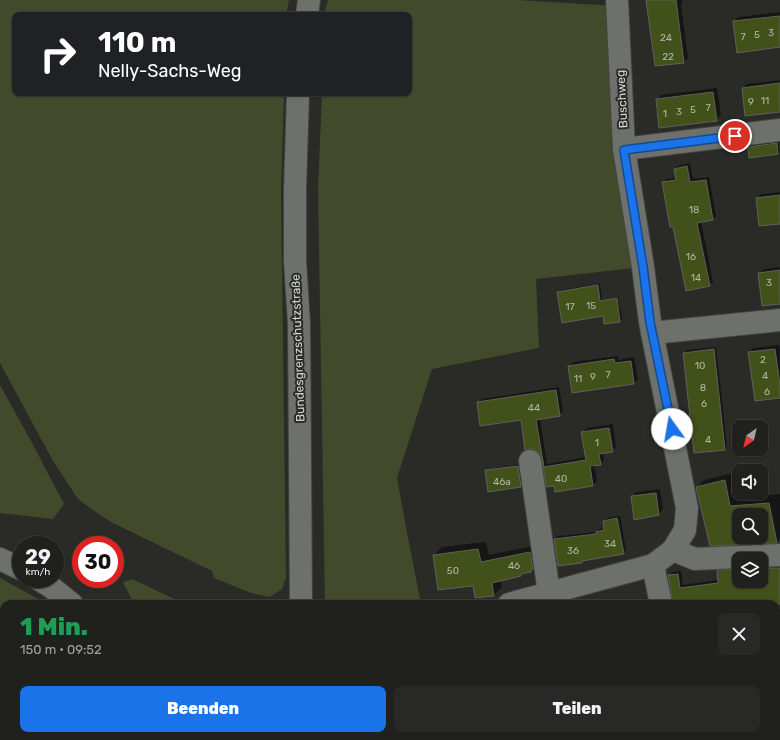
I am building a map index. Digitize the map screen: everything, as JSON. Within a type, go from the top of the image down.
[{"type":"street","points":[[307,12],[309,0]]},
{"type":"street","name":"Buschweg","points":[[617,0],[624,150],[652,333],[663,391],[678,455],[687,508],[685,530],[673,550]]},
{"type":"street","name":"Bundesgrenzschutzstraße","points":[[298,96],[295,189],[295,261],[299,324],[302,600]]},
{"type":"street","points":[[624,150],[780,130]]},
{"type":"street","points":[[652,333],[780,320]]},
{"type":"street","points":[[530,461],[549,593]]},
{"type":"street","points":[[524,600],[653,565],[673,550],[695,559],[780,555]]},
{"type":"street","points":[[0,560],[12,565]]},
{"type":"street","points":[[653,565],[660,600]]},
{"type":"street","points":[[52,588],[67,600]]},
{"type":"green space","points":[[0,0],[289,0],[287,12],[12,12],[12,96],[284,96],[281,192],[286,577],[282,589],[270,597],[251,593],[214,578],[212,571],[113,523],[78,499],[53,461],[0,363]]},
{"type":"green space","points":[[328,0],[517,0],[617,6],[643,267],[536,279],[539,348],[432,369],[397,478],[420,600],[325,600],[318,189],[322,96],[412,96],[412,12],[325,12]]},
{"type":"green space","points":[[0,385],[64,504],[53,519],[0,513]]},
{"type":"green space","points":[[0,578],[12,585],[12,588],[18,588],[38,600],[0,600]]},
{"type":"green space","points":[[132,579],[177,600],[132,600],[124,582]]},
{"type":"building","points":[[646,0],[676,0],[684,63],[655,66]]},
{"type":"building","points":[[780,16],[780,47],[737,53],[733,21]]},
{"type":"building","points":[[780,83],[780,112],[745,116],[742,88]]},
{"type":"building","points":[[713,92],[717,121],[659,128],[656,99]]},
{"type":"building","points":[[777,143],[778,154],[749,158],[748,147]]},
{"type":"building","points":[[687,166],[690,182],[706,180],[713,220],[697,223],[710,286],[686,291],[673,227],[670,227],[662,182],[676,180],[674,169]]},
{"type":"building","points":[[780,195],[780,224],[759,226],[756,198]]},
{"type":"building","points":[[780,270],[780,304],[762,306],[758,273]]},
{"type":"building","points":[[598,285],[600,301],[617,298],[620,322],[604,324],[603,316],[562,323],[557,292]]},
{"type":"building","points":[[714,349],[725,450],[694,453],[683,353]]},
{"type":"building","points":[[775,349],[780,385],[780,398],[755,401],[748,352]]},
{"type":"building","points":[[614,359],[615,363],[631,361],[634,384],[572,393],[568,366]]},
{"type":"building","points":[[556,390],[560,416],[536,420],[544,467],[586,460],[581,432],[609,428],[613,452],[599,454],[601,465],[590,466],[593,486],[555,492],[554,486],[546,487],[540,454],[534,449],[525,450],[521,420],[480,426],[477,402]]},
{"type":"building","points":[[518,466],[521,487],[488,492],[485,470]]},
{"type":"building","points":[[725,480],[730,506],[769,503],[777,543],[768,543],[768,508],[732,508],[732,544],[755,544],[710,546],[696,487]]},
{"type":"building","points":[[656,493],[659,515],[634,520],[631,496]]},
{"type":"building","points":[[617,518],[624,554],[582,561],[582,563],[558,566],[554,539],[596,534],[596,532],[604,530],[603,521]]},
{"type":"building","points":[[478,549],[481,562],[530,552],[533,569],[531,569],[531,572],[521,574],[521,576],[492,583],[494,596],[475,598],[473,586],[438,590],[433,555]]},
{"type":"building","points":[[768,568],[780,568],[780,600],[672,600],[668,575],[678,574],[680,588],[718,583],[717,570],[732,569],[732,588],[768,588]]},
{"type":"route","points":[[672,429],[650,322],[643,267],[624,150],[735,136]]}]
